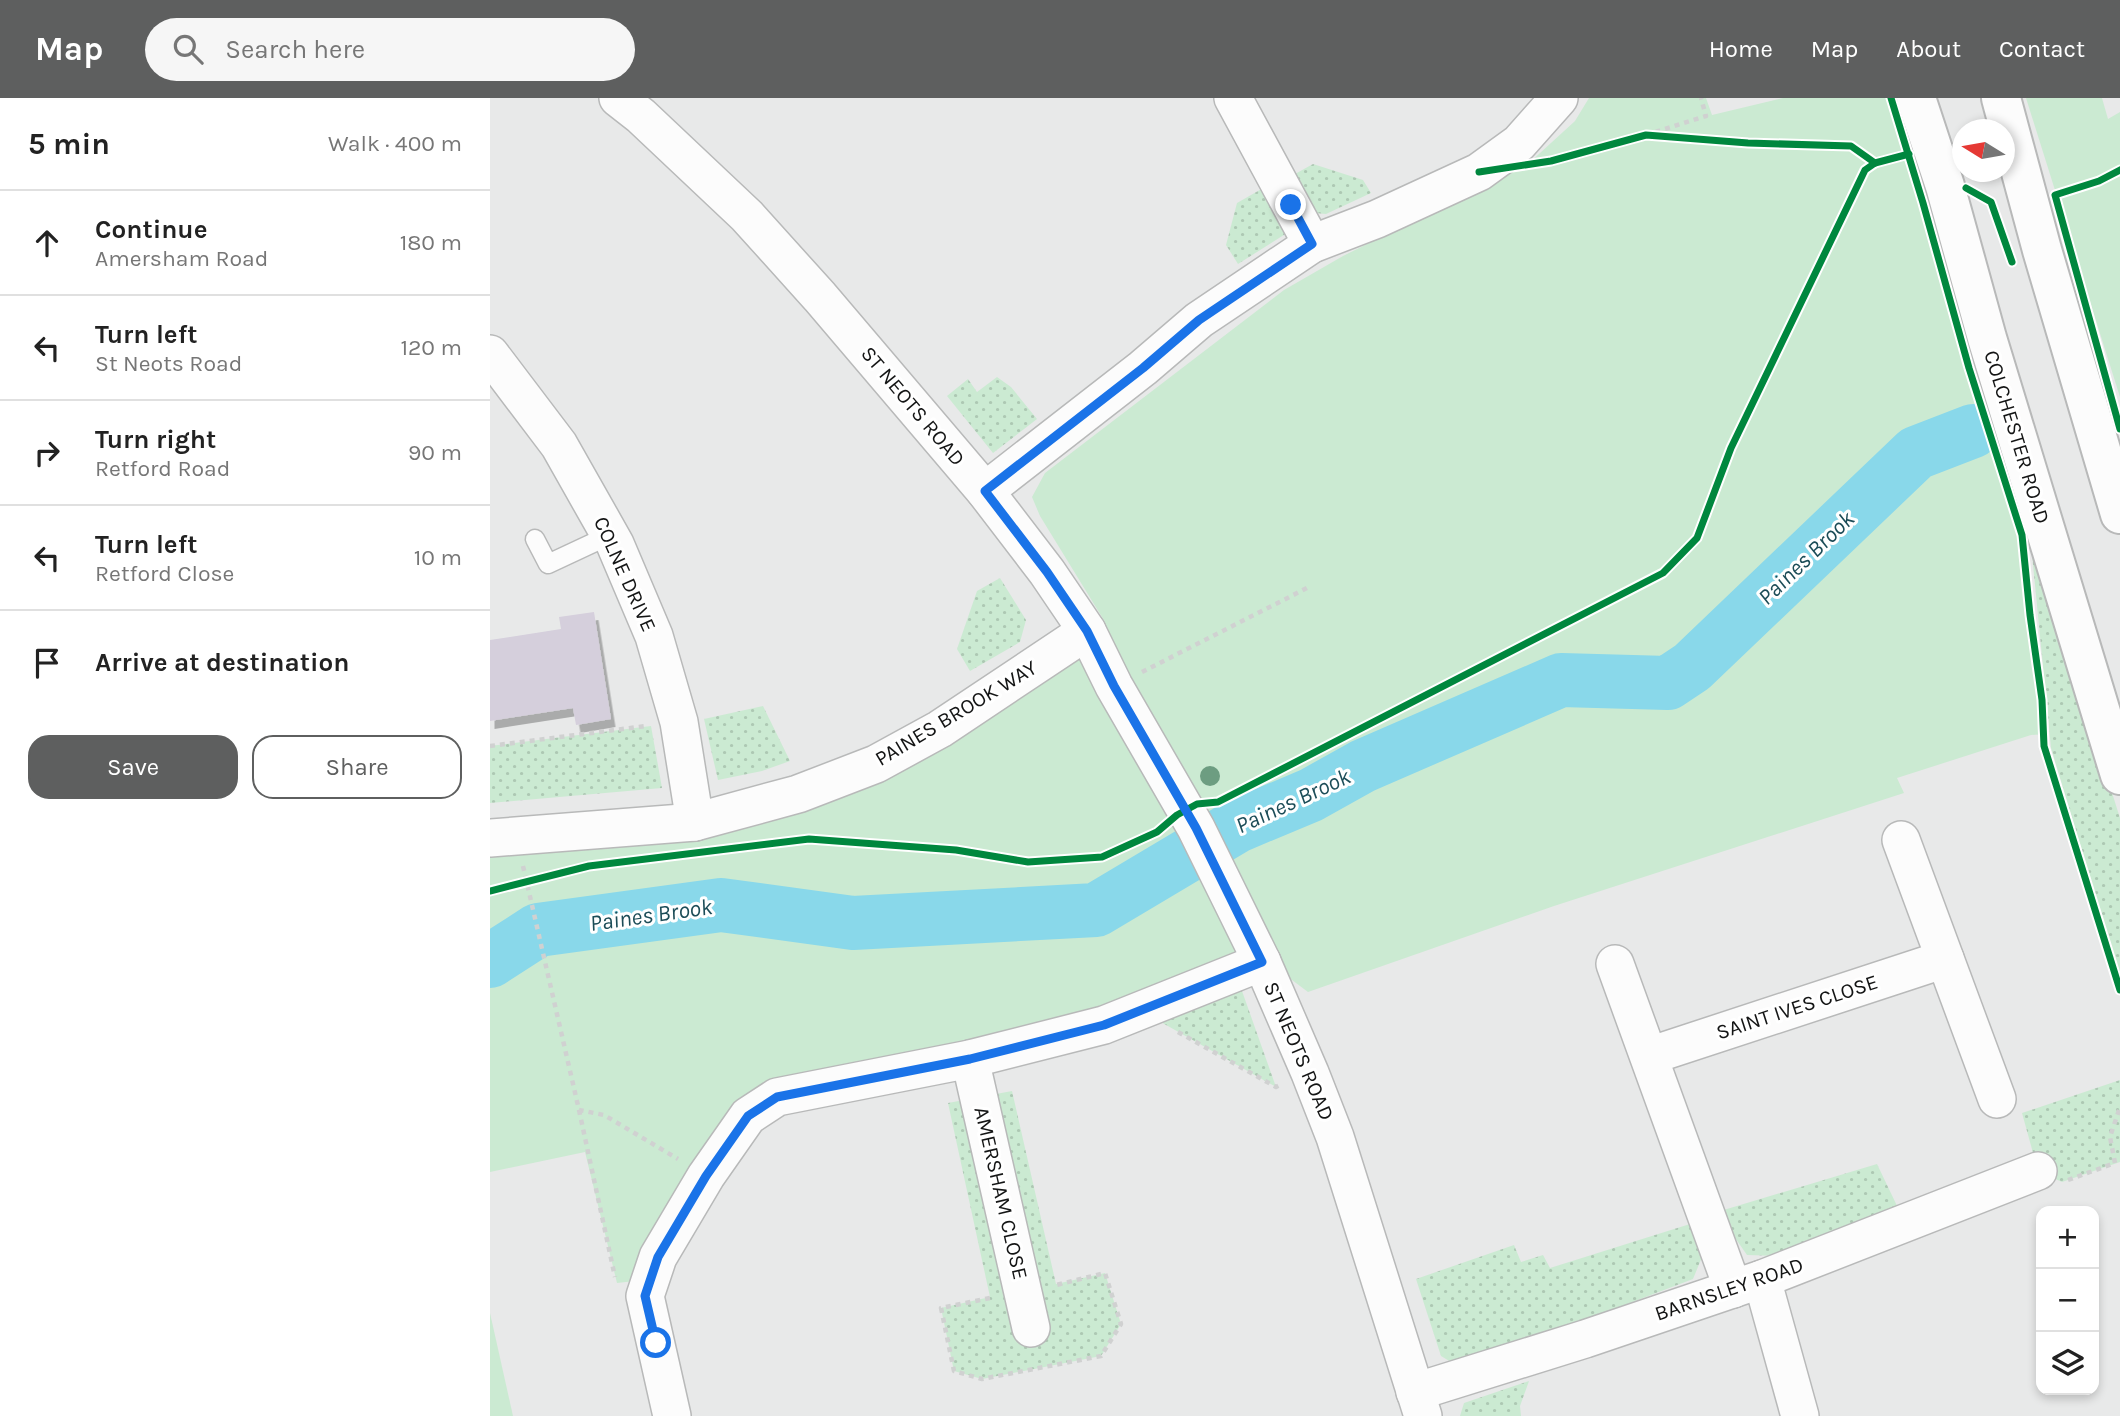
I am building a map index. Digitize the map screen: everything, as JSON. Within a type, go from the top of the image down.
[{"type":"highway","name":"COLCHESTER ROAD","points":[[1916,98],[1945,186],[1987,338],[2120,775]]},
{"type":"highway","points":[[2001,98],[2042,250],[2120,514]]},
{"type":"street","points":[[1233,98],[1312,244]]},
{"type":"street","points":[[985,491],[1143,368],[1199,320],[1312,244],[1377,219],[1479,172],[1519,143],[1559,98]]},
{"type":"street","name":"ST NEOTS ROAD","points":[[639,104],[747,216],[820,297],[985,491],[1047,572],[1087,631],[1114,686],[1196,828],[1262,962],[1335,1136],[1419,1404]]},
{"type":"street","name":"COLNE DRIVE","points":[[490,354],[559,445],[610,535],[654,636],[679,722],[695,822]]},
{"type":"street","name":"PAINES BROOK WAY","points":[[490,838],[695,822],[798,794],[876,764],[940,729],[1087,631]]},
{"type":"street","points":[[1901,840],[1997,1099]]},
{"type":"street","name":"SAINT IVES CLOSE","points":[[1649,1056],[1945,959]]},
{"type":"street","points":[[672,1416],[645,1296],[658,1257],[706,1176],[748,1116],[777,1097],[970,1059],[1104,1025],[1262,962]]},
{"type":"street","points":[[1615,964],[1649,1056],[1747,1284],[1800,1416]]},
{"type":"street","name":"AMERSHAM CLOSE","points":[[970,1059],[1031,1328]]},
{"type":"street","name":"BARNSLEY ROAD","points":[[1419,1404],[1585,1339],[1747,1284],[2038,1171]]},
{"type":"lane","points":[[535,539],[548,564],[610,535]]},
{"type":"path","points":[[1632,139],[1706,116],[1701,98]]},
{"type":"path","points":[[1646,135],[1673,138]]},
{"type":"path","points":[[1114,686],[1307,589]]},
{"type":"path","points":[[490,746],[679,722]]},
{"type":"path","points":[[514,885],[539,878]]},
{"type":"path","points":[[528,893],[545,956],[617,1283],[651,1279]]},
{"type":"path","points":[[1140,1011],[1276,1087],[1280,1085]]},
{"type":"path","points":[[2038,1171],[2062,1182],[2115,1163],[2110,1137],[2120,1107]]},
{"type":"path","points":[[579,1110],[604,1115],[706,1176]]},
{"type":"green space","points":[[1589,98],[1706,98],[1712,115],[1783,98],[1891,98],[2022,535],[2046,734],[2031,735],[1897,778],[1904,793],[1554,906],[1308,992],[1252,950],[1129,1001],[1014,1034],[758,1088],[635,1281],[617,1283],[585,1152],[490,1172],[490,854],[713,834],[1105,622],[1040,516],[1032,497],[1045,473],[1284,290],[1343,256],[1528,164],[1575,121]]},
{"type":"green space","points":[[2026,98],[2102,98],[2108,119],[2120,112],[2120,397]]},
{"type":"green space","points":[[1313,164],[1363,180],[1371,193],[1326,214],[1315,213],[1295,174]]},
{"type":"green space","points":[[1265,187],[1287,233],[1238,264],[1226,245],[1237,203]]},
{"type":"green space","points":[[997,377],[1011,387],[1037,419],[993,453],[947,396],[968,379],[977,392]]},
{"type":"green space","points":[[2030,534],[2120,818],[2120,977],[2051,748]]},
{"type":"green space","points":[[1000,578],[1026,620],[1020,642],[970,671],[957,649],[977,591]]},
{"type":"green space","points":[[763,706],[790,761],[762,771],[718,780],[704,719]]},
{"type":"green space","points":[[651,726],[662,788],[490,803],[490,746]]},
{"type":"green space","points":[[1228,989],[1242,991],[1276,1087],[1159,1021]]},
{"type":"green space","points":[[2120,1080],[2120,1162],[2062,1182],[2038,1171],[2022,1113]]},
{"type":"green space","points":[[1012,1091],[1056,1284],[1105,1273],[1121,1324],[1101,1356],[982,1379],[954,1371],[941,1308],[990,1297],[948,1103]]},
{"type":"green space","points":[[1877,1164],[1899,1210],[1782,1256],[1747,1255],[1717,1212]]},
{"type":"green space","points":[[1690,1224],[1702,1257],[1693,1279],[1572,1325],[1451,1362],[1441,1356],[1416,1279],[1514,1245],[1521,1262],[1543,1255],[1550,1268]]},
{"type":"green space","points":[[490,1313],[513,1416],[490,1416]]},
{"type":"green space","points":[[1529,1381],[1520,1406],[1521,1416],[1460,1416],[1464,1403]]},
{"type":"building","points":[[594,612],[611,719],[576,725],[573,708],[490,721],[490,640],[561,629],[559,617]]},
{"type":"waterway","name":"Paines Brook","points":[[490,961],[538,930],[721,905],[853,923],[1096,910],[1237,826],[1311,795],[1363,766],[1561,680],[1668,683],[1692,667],[1916,453],[1973,431]]},
{"type":"cycle path","points":[[1891,98],[1969,368],[2022,535],[2042,700],[2044,746],[2120,990]]},
{"type":"cycle path","points":[[1479,172],[1551,161],[1646,135],[1748,143],[1851,146],[1875,163]]},
{"type":"cycle path","points":[[490,891],[589,866],[809,839],[956,850],[1028,862],[1102,857],[1157,832],[1177,815],[1197,804],[1218,802],[1663,573],[1697,538],[1731,448],[1865,170],[1875,163],[1909,154]]},
{"type":"cycle path","points":[[2120,170],[2099,181],[2055,195],[2120,429]]},
{"type":"cycle path","points":[[1966,188],[1991,202],[2012,262]]},
{"type":"route","points":[[656,1343],[645,1296],[658,1257],[706,1176],[748,1116],[777,1097],[970,1059],[1104,1025],[1262,962],[1196,828],[1114,686],[1087,631],[1047,572],[985,491],[1143,368],[1199,320],[1312,244],[1291,205]]}]
